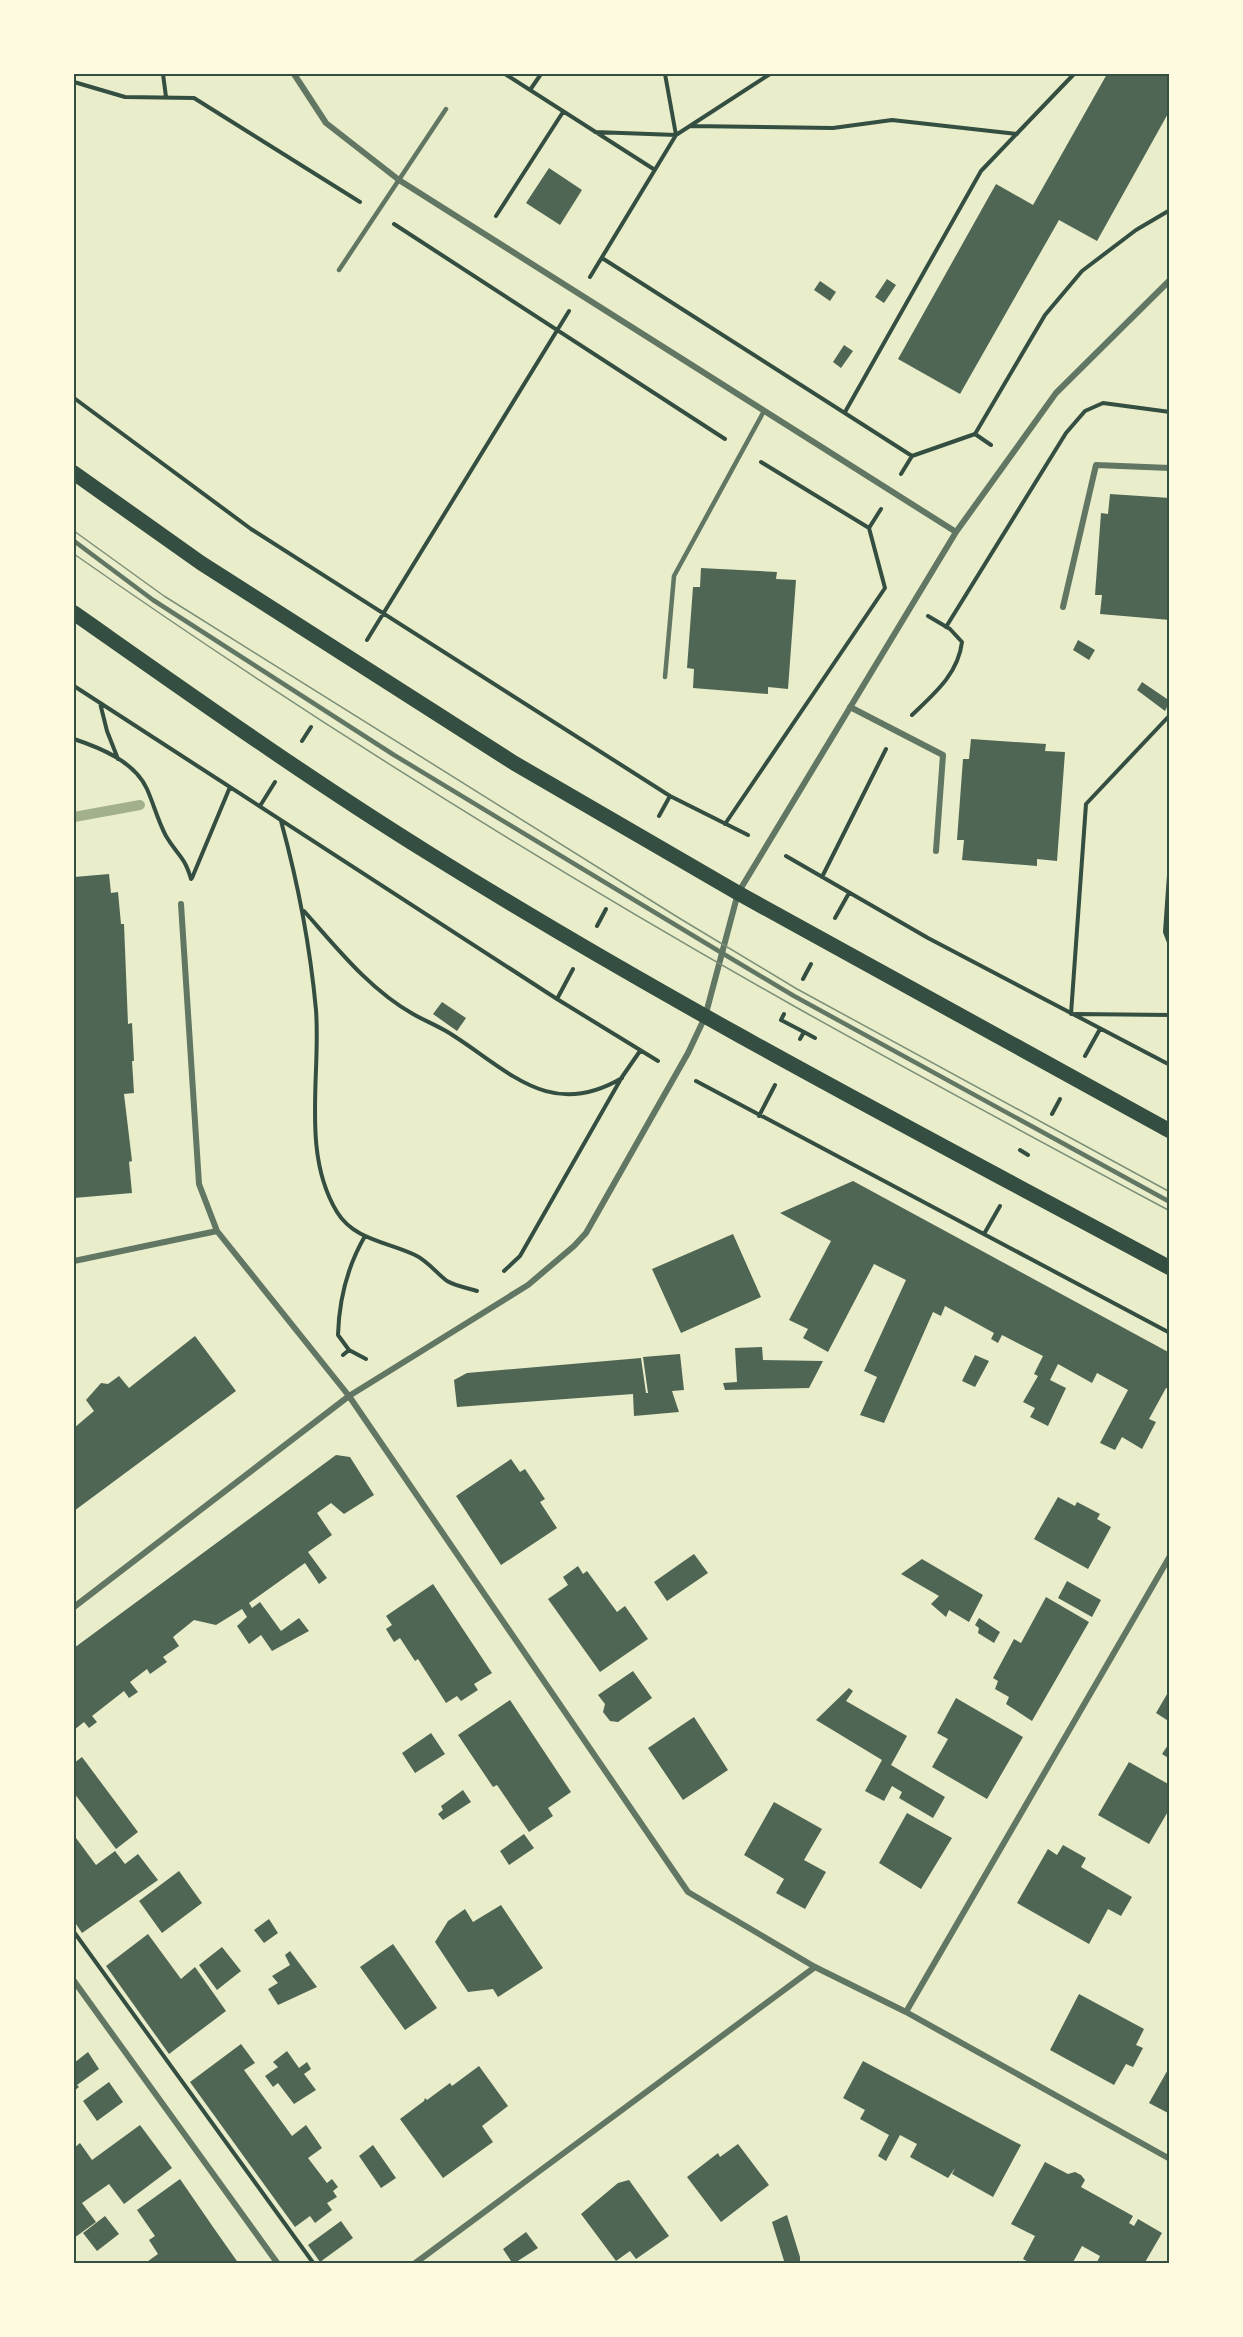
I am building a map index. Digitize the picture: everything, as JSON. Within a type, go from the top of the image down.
[{"type":"main road","points":[[74,473],[201,563],[504,756],[738,893],[1170,1131]]},
{"type":"main road","points":[[74,613],[429,854],[705,1017],[1170,1268]]},
{"type":"street","points":[[294,74],[326,123],[399,180],[956,532]]},
{"type":"street","points":[[74,1607],[349,1396],[528,1286],[574,1246],[596,1218],[688,1053],[705,1017],[738,893],[956,532],[1056,393],[1170,280]]},
{"type":"street","points":[[1063,607],[1096,465],[1170,468]]},
{"type":"street","points":[[850,707],[943,754],[936,851]]},
{"type":"street","points":[[181,903],[199,1184],[218,1231],[349,1396],[688,1892],[815,1967],[906,2012],[1170,2159]]},
{"type":"street","points":[[74,1261],[218,1231]]},
{"type":"street","points":[[906,2012],[1170,1556]]},
{"type":"street","points":[[414,2264],[815,1967]]},
{"type":"street","points":[[74,1981],[278,2264]]},
{"type":"lane","points":[[339,270],[446,109]]},
{"type":"lane","points":[[665,677],[674,576],[764,411]]},
{"type":"lane","points":[[74,541],[153,600],[385,749],[722,953],[794,996],[1170,1202]]},
{"type":"path","points":[[163,74],[166,97]]},
{"type":"path","points":[[505,74],[655,170]]},
{"type":"path","points":[[530,90],[541,74]]},
{"type":"path","points":[[665,74],[676,135]]},
{"type":"path","points":[[383,614],[676,135],[770,74]]},
{"type":"path","points":[[845,412],[981,171],[1074,74]]},
{"type":"path","points":[[74,82],[125,97],[194,98],[377,213],[742,450],[869,528],[885,588],[946,627],[962,642],[960,660],[942,687],[896,730],[822,877]]},
{"type":"path","points":[[484,235],[563,112]]},
{"type":"path","points":[[690,126],[833,128],[892,120],[1017,134]]},
{"type":"path","points":[[594,132],[676,135]]},
{"type":"path","points":[[602,258],[912,456],[975,434],[1045,315],[1082,271],[1136,230],[1170,210]]},
{"type":"path","points":[[74,398],[250,529],[670,796],[767,845],[928,938],[1170,1065]]},
{"type":"path","points":[[946,627],[1066,433],[1085,411],[1103,404],[1170,412]]},
{"type":"path","points":[[725,824],[885,588]]},
{"type":"path","points":[[74,686],[557,999]]},
{"type":"path","points":[[100,703],[107,731],[118,759]]},
{"type":"path","points":[[1071,1014],[1086,804],[1170,715]]},
{"type":"path","points":[[74,739],[93,745],[136,771],[147,789],[167,838],[186,861],[191,879]]},
{"type":"path","points":[[181,903],[230,788]]},
{"type":"path","points":[[281,820],[303,910],[316,1009],[316,1140],[322,1180],[337,1212],[348,1225],[365,1236],[416,1255],[455,1285],[477,1291]]},
{"type":"path","points":[[1170,861],[1166,932],[1170,945]]},
{"type":"path","points":[[303,910],[342,957],[390,997],[414,1014],[454,1035],[517,1081],[548,1093],[567,1094],[605,1087],[622,1077]]},
{"type":"path","points":[[1071,1014],[1170,1016]]},
{"type":"path","points":[[804,1032],[815,1038]]},
{"type":"path","points":[[495,1278],[520,1256],[622,1077],[640,1051]]},
{"type":"path","points":[[759,1116],[1170,1333]]},
{"type":"path","points":[[1020,1150],[1028,1155]]},
{"type":"path","points":[[365,1236],[344,1283],[338,1335],[349,1350],[363,1359],[372,1361]]},
{"type":"path","points":[[470,1296],[486,1284]]},
{"type":"path","points":[[327,1368],[349,1350]]},
{"type":"path","points":[[74,1932],[314,2264]]},
{"type":"building","points":[[1107,74],[1170,74],[1170,110],[1097,241],[1059,220],[960,394],[898,359],[996,184],[1033,205]]},
{"type":"building","points":[[549,168],[582,190],[560,225],[526,203]]},
{"type":"building","points":[[887,279],[896,285],[884,303],[875,297]]},
{"type":"building","points":[[820,281],[836,292],[830,301],[814,290]]},
{"type":"building","points":[[844,345],[853,351],[841,368],[833,362]]},
{"type":"building","points":[[1110,494],[1170,498],[1170,620],[1100,614],[1102,595],[1095,595],[1101,513],[1108,514]]},
{"type":"building","points":[[701,568],[777,572],[776,579],[796,580],[788,689],[768,687],[768,694],[693,688],[694,669],[687,668],[693,587],[700,587]]},
{"type":"building","points":[[1078,640],[1095,650],[1089,660],[1073,650]]},
{"type":"building","points":[[1142,682],[1170,701],[1165,711],[1137,690]]},
{"type":"building","points":[[971,739],[1046,744],[1045,751],[1065,752],[1057,861],[1037,859],[1037,866],[962,860],[964,840],[957,840],[963,759],[969,759]]},
{"type":"building","points":[[109,874],[111,893],[118,892],[121,924],[124,924],[128,1024],[132,1023],[134,1093],[124,1094],[132,1161],[129,1162],[132,1193],[74,1198],[74,877]]},
{"type":"building","points":[[442,1002],[466,1018],[457,1031],[433,1014]]},
{"type":"building","points":[[853,1181],[1170,1353],[1170,1390],[1166,1388],[1149,1419],[1156,1422],[1142,1449],[1122,1437],[1115,1450],[1100,1443],[1128,1390],[1097,1373],[1092,1383],[1058,1364],[1050,1380],[1066,1388],[1048,1426],[1030,1417],[1035,1408],[1023,1402],[1038,1376],[1034,1374],[1043,1356],[1002,1335],[998,1343],[991,1339],[994,1333],[945,1306],[941,1316],[933,1312],[884,1423],[860,1415],[877,1377],[864,1371],[906,1280],[874,1264],[828,1352],[803,1338],[808,1329],[789,1320],[831,1241],[780,1213]]},
{"type":"building","points":[[733,1234],[761,1297],[681,1333],[652,1269]]},
{"type":"building","points":[[195,1336],[236,1391],[74,1511],[74,1428],[94,1411],[86,1400],[101,1383],[108,1384],[119,1376],[129,1388]]},
{"type":"building","points":[[762,1347],[763,1360],[823,1361],[809,1388],[725,1390],[723,1383],[737,1382],[735,1348]]},
{"type":"building","points":[[680,1354],[684,1390],[672,1391],[679,1412],[634,1416],[633,1394],[457,1407],[454,1380],[467,1373],[641,1358],[646,1393],[648,1393],[643,1357]]},
{"type":"building","points":[[975,1355],[989,1361],[975,1387],[962,1381]]},
{"type":"building","points":[[336,1455],[350,1457],[374,1495],[344,1514],[331,1503],[317,1513],[332,1535],[308,1552],[327,1578],[319,1584],[305,1563],[249,1603],[252,1608],[260,1602],[281,1631],[299,1618],[309,1631],[272,1651],[261,1635],[249,1644],[237,1626],[247,1617],[242,1609],[216,1625],[194,1620],[173,1637],[179,1646],[163,1657],[167,1662],[150,1674],[147,1669],[130,1682],[138,1692],[129,1698],[124,1691],[92,1716],[97,1722],[89,1728],[84,1722],[74,1730],[74,1648]]},
{"type":"building","points":[[511,1459],[520,1472],[525,1469],[545,1499],[540,1502],[557,1528],[501,1565],[456,1496]]},
{"type":"building","points":[[1058,1497],[1075,1506],[1077,1502],[1100,1514],[1097,1519],[1111,1527],[1088,1569],[1034,1539]]},
{"type":"building","points":[[694,1554],[708,1573],[667,1601],[654,1582]]},
{"type":"building","points":[[922,1559],[983,1595],[969,1622],[949,1610],[946,1617],[931,1604],[939,1596],[901,1574]]},
{"type":"building","points":[[578,1566],[583,1574],[587,1571],[617,1612],[625,1606],[648,1639],[600,1672],[548,1599],[568,1585],[563,1577]]},
{"type":"building","points":[[1067,1581],[1101,1600],[1092,1617],[1058,1598]]},
{"type":"building","points":[[433,1584],[492,1673],[474,1684],[478,1690],[461,1701],[457,1696],[446,1703],[418,1659],[415,1661],[400,1638],[394,1642],[386,1629],[392,1625],[386,1616]]},
{"type":"building","points":[[1046,1597],[1089,1622],[1032,1721],[1006,1704],[1009,1697],[995,1689],[998,1681],[993,1678],[1014,1639],[1021,1643]]},
{"type":"building","points":[[979,1618],[1000,1632],[994,1643],[978,1633],[979,1628],[975,1625]]},
{"type":"building","points":[[633,1671],[652,1698],[618,1722],[610,1721],[603,1712],[605,1704],[598,1695]]},
{"type":"building","points":[[849,1688],[853,1691],[846,1701],[907,1736],[891,1765],[945,1797],[933,1818],[899,1798],[902,1792],[892,1786],[884,1801],[865,1791],[882,1760],[816,1720]]},
{"type":"building","points":[[1170,1689],[1170,1722],[1156,1713]]},
{"type":"building","points":[[956,1698],[1023,1737],[987,1799],[932,1767],[948,1739],[937,1733]]},
{"type":"building","points":[[510,1700],[571,1792],[548,1808],[553,1816],[529,1832],[497,1785],[493,1787],[458,1735]]},
{"type":"building","points":[[694,1717],[728,1770],[683,1800],[648,1748]]},
{"type":"building","points":[[431,1733],[445,1754],[415,1773],[402,1753]]},
{"type":"building","points":[[1170,1742],[1170,1759],[1162,1754]]},
{"type":"building","points":[[82,1757],[138,1832],[116,1849],[74,1793],[74,1763]]},
{"type":"building","points":[[1129,1762],[1170,1785],[1170,1808],[1149,1844],[1098,1815]]},
{"type":"building","points":[[463,1790],[471,1802],[443,1820],[438,1814],[443,1810],[441,1806]]},
{"type":"building","points":[[774,1802],[822,1829],[804,1860],[826,1872],[805,1909],[776,1893],[784,1879],[744,1855]]},
{"type":"building","points":[[907,1813],[952,1838],[921,1889],[879,1863]]},
{"type":"building","points":[[524,1834],[534,1848],[509,1865],[500,1851]]},
{"type":"building","points":[[76,1838],[96,1865],[115,1851],[125,1864],[138,1854],[158,1880],[82,1933],[74,1921],[74,1840]]},
{"type":"building","points":[[1063,1845],[1086,1858],[1081,1867],[1132,1897],[1121,1916],[1108,1909],[1089,1944],[1017,1903],[1048,1849],[1057,1855]]},
{"type":"building","points":[[179,1871],[202,1903],[162,1933],[139,1901]]},
{"type":"building","points":[[501,1905],[543,1968],[498,1997],[493,1989],[468,1992],[435,1942],[448,1921],[465,1909],[473,1922]]},
{"type":"building","points":[[269,1919],[278,1933],[264,1943],[254,1930]]},
{"type":"building","points":[[148,1934],[181,1979],[195,1967],[226,2011],[169,2054],[106,1966]]},
{"type":"building","points":[[393,1944],[437,2008],[405,2030],[360,1967]]},
{"type":"building","points":[[222,1947],[241,1971],[217,1990],[199,1965]]},
{"type":"building","points":[[290,1951],[317,1987],[278,2005],[268,1989],[278,1983],[272,1976],[290,1965],[285,1955]]},
{"type":"building","points":[[1079,1994],[1144,2029],[1136,2045],[1143,2048],[1133,2067],[1126,2064],[1114,2085],[1050,2050]]},
{"type":"building","points":[[241,2044],[255,2063],[244,2070],[292,2136],[306,2125],[322,2148],[308,2158],[327,2183],[332,2179],[338,2187],[333,2191],[337,2197],[327,2203],[332,2210],[315,2223],[310,2216],[295,2227],[190,2082]]},
{"type":"building","points":[[287,2051],[299,2068],[307,2062],[311,2069],[304,2074],[316,2090],[294,2104],[278,2083],[273,2087],[265,2076],[278,2067],[273,2062]]},
{"type":"building","points":[[88,2052],[99,2069],[77,2085],[79,2087],[74,2091],[74,2063]]},
{"type":"building","points":[[863,2061],[1021,2145],[993,2197],[952,2174],[955,2168],[948,2178],[910,2157],[917,2144],[900,2135],[886,2161],[878,2156],[889,2135],[860,2119],[865,2110],[843,2098]]},
{"type":"building","points":[[479,2066],[508,2106],[482,2126],[493,2142],[443,2178],[400,2119],[425,2098],[427,2100],[450,2083],[452,2086]]},
{"type":"building","points":[[1170,2066],[1170,2114],[1149,2103]]},
{"type":"building","points":[[109,2082],[123,2102],[97,2121],[83,2101]]},
{"type":"building","points":[[140,2125],[172,2168],[124,2204],[109,2184],[82,2203],[96,2222],[74,2238],[76,2183],[74,2148],[80,2143],[92,2160]]},
{"type":"building","points":[[738,2144],[769,2185],[721,2222],[687,2177],[718,2153],[720,2157]]},
{"type":"building","points":[[373,2145],[396,2178],[381,2188],[359,2156]]},
{"type":"building","points":[[1045,2162],[1068,2174],[1075,2172],[1081,2175],[1085,2180],[1081,2187],[1133,2216],[1129,2223],[1134,2226],[1138,2219],[1162,2233],[1144,2264],[1096,2264],[1100,2256],[1082,2246],[1072,2264],[1032,2264],[1023,2259],[1035,2236],[1011,2224]]},
{"type":"building","points":[[180,2179],[239,2264],[144,2264],[158,2254],[149,2240],[155,2236],[137,2210]]},
{"type":"building","points":[[629,2180],[669,2236],[636,2259],[630,2251],[616,2261],[581,2214],[618,2183]]},
{"type":"building","points":[[787,2215],[800,2264],[785,2264],[772,2222]]},
{"type":"building","points":[[105,2216],[119,2234],[97,2251],[83,2233]]},
{"type":"building","points":[[341,2221],[353,2238],[320,2262],[308,2245]]},
{"type":"building","points":[[526,2232],[538,2248],[513,2264],[503,2249]]},
{"type":"waterway","points":[[74,817],[140,805]]},
{"type":"tram line","points":[[74,531],[164,596],[679,918],[797,989],[1170,1192]]},
{"type":"tram line","points":[[74,554],[338,731],[609,899],[839,1031],[1170,1211]]}]
